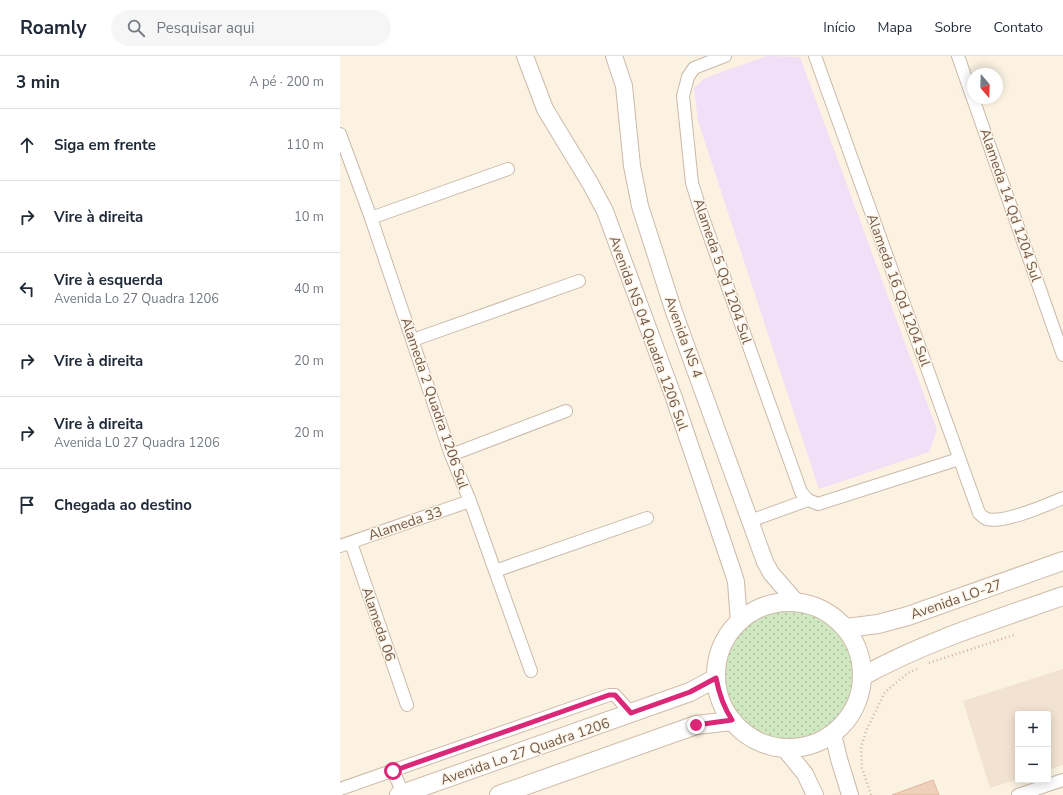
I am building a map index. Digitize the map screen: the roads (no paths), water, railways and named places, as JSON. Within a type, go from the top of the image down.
[{"type":"main road","name":"Avenida LO-27","points":[[846,628],[878,624],[908,616],[1063,561]]},
{"type":"main road","points":[[863,676],[920,647],[1063,596]]},
{"type":"main road","points":[[782,603],[798,603],[816,607],[832,616],[846,628],[856,645],[862,664],[863,676],[858,702],[847,720],[833,734],[818,743],[807,746],[784,748],[755,740],[742,731],[732,720],[724,708],[718,693],[716,678],[718,657],[726,638],[739,622],[752,613],[766,606],[782,603]]},
{"type":"main road","name":"Avenida Lo 27 Quadra 1206","points":[[401,794],[690,692],[716,678]]},
{"type":"main road","points":[[499,795],[696,725],[732,720]]},
{"type":"street","name":"Avenida NS 04 Quadra 1206 Sul","points":[[525,56],[545,109],[590,183],[605,211],[674,398],[733,572],[736,582],[739,622]]},
{"type":"street","name":"Avenida NS 4","points":[[614,56],[624,86],[632,166],[640,206],[674,312],[765,562],[771,573],[798,603]]},
{"type":"street","name":"Alameda 5 Qd 1204 Sul","points":[[725,56],[694,68],[688,77],[683,96],[692,183],[801,492],[808,500]]},
{"type":"street","name":"Alameda 16 Qd 1204 Sul","points":[[814,56],[979,514],[988,520],[1016,516],[1063,498]]},
{"type":"street","name":"Alameda 14 Qd 1204 Sul","points":[[958,56],[1063,355]]},
{"type":"street","name":"Alameda 2 Quadra 1206 Sul","points":[[340,134],[371,218],[451,455],[470,501],[531,671]]},
{"type":"street","points":[[371,218],[508,168]]},
{"type":"street","points":[[413,340],[579,281]]},
{"type":"street","points":[[451,455],[566,411]]},
{"type":"street","points":[[750,521],[808,500],[818,504],[960,459]]},
{"type":"street","name":"Alameda 33","points":[[345,544],[470,501]]},
{"type":"street","points":[[495,571],[647,518]]},
{"type":"street","name":"Alameda 06","points":[[345,544],[407,705]]},
{"type":"street","points":[[340,789],[357,789],[393,771],[609,695],[615,695],[631,713]]},
{"type":"street","points":[[833,734],[850,795]]},
{"type":"street","points":[[784,748],[805,774],[815,795]]},
{"type":"street","points":[[393,771],[401,794]]},
{"type":"street","points":[[1018,795],[1063,780]]}]
